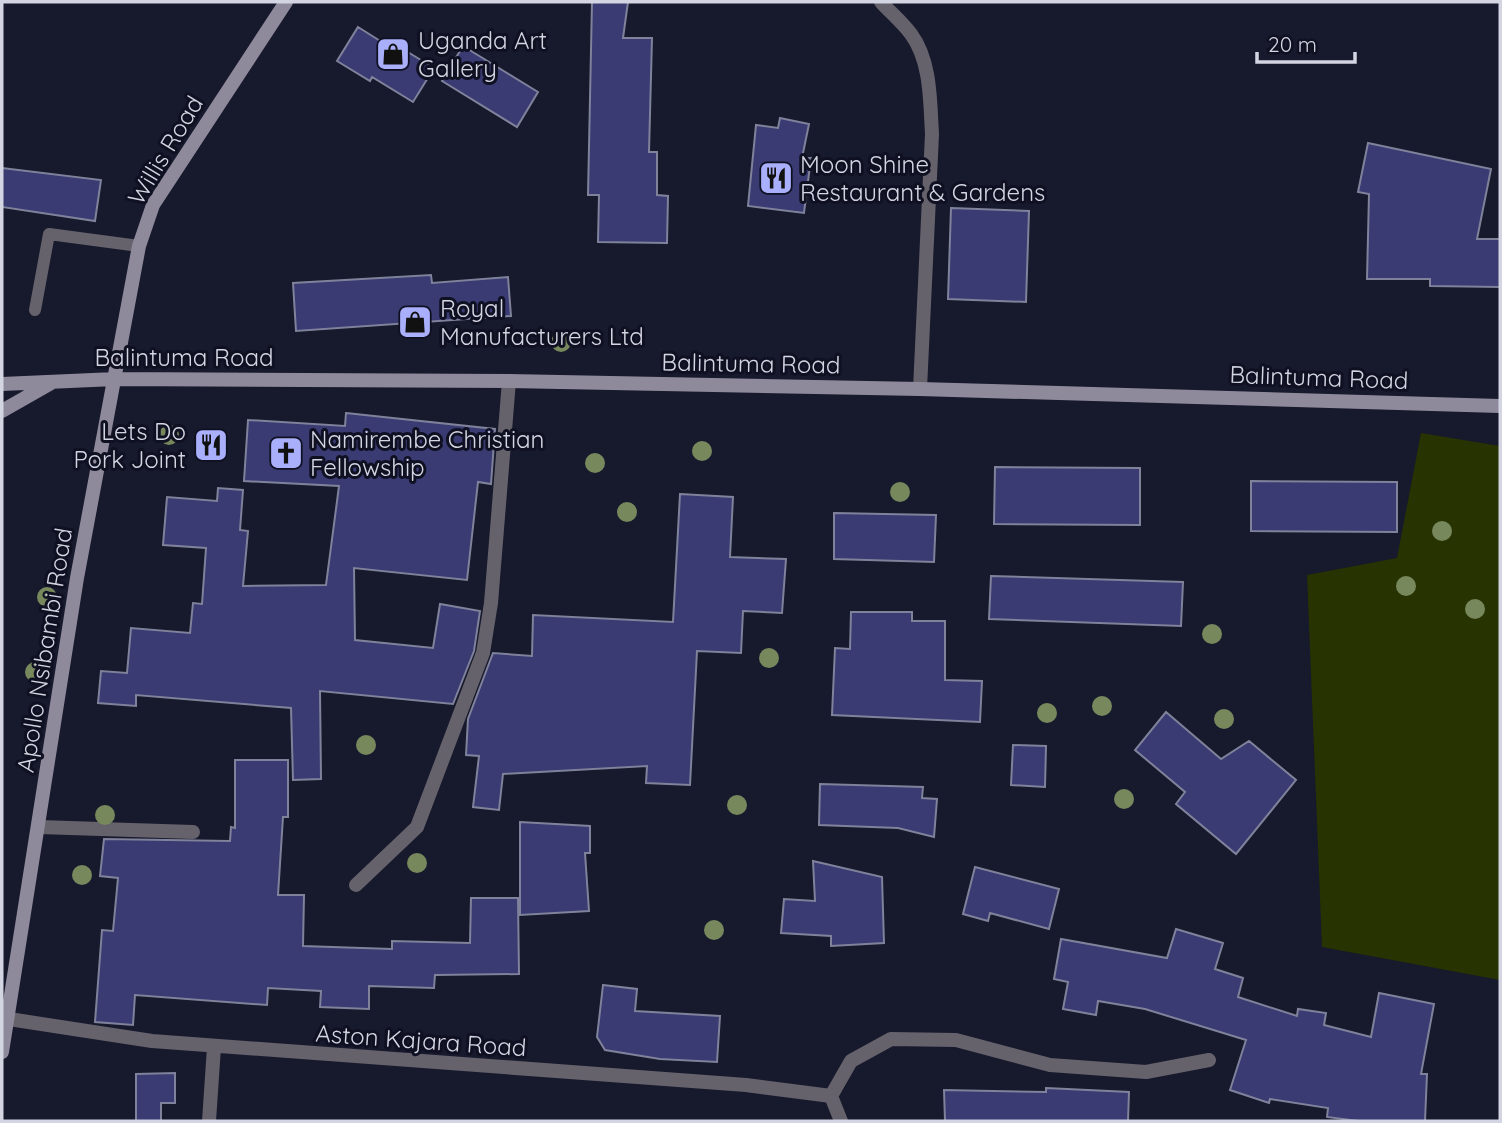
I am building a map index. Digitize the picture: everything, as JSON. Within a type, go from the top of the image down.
[{"type":"main road","name":"Willis Road","points":[[115,379],[139,246],[159,195],[286,2]]},
{"type":"main road","name":"Balintuma Road","points":[[2,384],[115,379],[509,381],[920,389],[1500,406]]},
{"type":"main road","name":"Apollo Nsibambi Road","points":[[2,1052],[77,578],[115,379]]},
{"type":"main road","points":[[2,411],[56,381]]},
{"type":"street","points":[[881,2],[912,35],[925,62],[929,93],[932,134],[920,389]]},
{"type":"street","points":[[356,885],[417,827],[483,653],[491,603],[509,381]]},
{"type":"street","points":[[39,827],[193,832]]},
{"type":"street","name":"Aston Kajara Road","points":[[9,1019],[86,1033],[214,1047],[746,1085],[831,1096]]},
{"type":"street","points":[[841,1121],[831,1096],[851,1061],[891,1039],[956,1040],[1050,1065],[1146,1072],[1209,1060]]},
{"type":"street","points":[[209,1121],[214,1047]]},
{"type":"lane","points":[[35,310],[49,234],[139,246]]},
{"type":"green space","points":[[1421,433],[1500,446],[1500,980],[1322,947],[1307,575],[1397,558]]},
{"type":"building","points":[[592,2],[628,2],[623,38],[652,38],[649,152],[657,152],[657,195],[668,196],[667,243],[598,242],[599,195],[588,195]]},
{"type":"building","points":[[358,27],[385,44],[388,40],[434,68],[413,102],[372,77],[370,81],[337,61]]},
{"type":"building","points":[[463,46],[538,92],[517,127],[442,81]]},
{"type":"building","points":[[780,118],[809,124],[802,158],[811,158],[804,213],[748,206],[756,125],[778,128]]},
{"type":"building","points":[[1368,143],[1491,169],[1477,239],[1500,239],[1500,287],[1430,286],[1430,279],[1367,279],[1369,194],[1358,192]]},
{"type":"building","points":[[2,168],[101,180],[95,221],[2,207]]},
{"type":"building","points":[[951,208],[1029,211],[1026,302],[948,299]]},
{"type":"building","points":[[431,275],[432,283],[508,277],[511,316],[296,331],[293,283]]},
{"type":"building","points":[[346,413],[495,429],[491,484],[478,482],[467,580],[354,568],[355,640],[433,648],[440,604],[480,611],[474,651],[453,704],[320,691],[321,779],[293,780],[291,708],[136,695],[136,706],[98,703],[101,671],[127,673],[131,628],[190,633],[193,603],[202,604],[206,548],[163,545],[167,497],[217,501],[218,488],[243,490],[240,530],[248,531],[243,586],[326,585],[339,486],[244,481],[248,420],[345,426]]},
{"type":"building","points":[[995,467],[1140,468],[1140,525],[994,524]]},
{"type":"building","points":[[1251,481],[1397,482],[1397,532],[1251,531]]},
{"type":"building","points":[[680,494],[733,497],[730,557],[786,559],[782,613],[743,611],[741,653],[697,651],[690,785],[646,783],[647,766],[503,774],[499,810],[473,807],[479,756],[466,755],[468,719],[493,653],[532,656],[533,615],[673,622]]},
{"type":"building","points":[[834,513],[936,515],[934,562],[834,559]]},
{"type":"building","points":[[991,576],[1183,582],[1181,626],[989,619]]},
{"type":"building","points":[[851,612],[912,612],[912,621],[945,621],[945,680],[982,681],[980,722],[832,715],[835,648],[850,649]]},
{"type":"building","points":[[1166,712],[1221,759],[1249,741],[1296,780],[1236,854],[1176,804],[1185,792],[1135,750]]},
{"type":"building","points":[[1013,745],[1046,746],[1045,787],[1011,785]]},
{"type":"building","points":[[235,760],[288,760],[288,817],[283,817],[278,895],[304,895],[303,946],[392,949],[392,941],[470,943],[471,898],[518,898],[519,974],[435,975],[434,988],[369,986],[369,1009],[320,1007],[321,991],[268,988],[267,1005],[135,995],[133,1025],[95,1022],[102,930],[113,931],[118,878],[100,876],[104,839],[230,841],[231,827],[235,828]]},
{"type":"building","points":[[820,784],[923,787],[922,798],[937,799],[934,837],[898,828],[819,825]]},
{"type":"building","points":[[520,822],[590,826],[590,853],[585,853],[589,911],[520,915]]},
{"type":"building","points":[[813,861],[882,877],[884,943],[831,946],[831,936],[781,933],[784,899],[815,901]]},
{"type":"building","points":[[975,867],[1059,889],[1049,929],[990,913],[988,921],[963,914]]},
{"type":"building","points":[[1176,929],[1223,943],[1215,969],[1243,978],[1238,997],[1297,1016],[1298,1009],[1326,1013],[1324,1025],[1371,1037],[1379,993],[1434,1004],[1421,1074],[1427,1074],[1425,1121],[1358,1121],[1327,1117],[1328,1108],[1270,1099],[1269,1103],[1230,1090],[1246,1040],[1145,1009],[1098,1001],[1096,1015],[1063,1009],[1068,982],[1054,979],[1061,939],[1167,958]]},
{"type":"building","points":[[603,985],[637,989],[635,1011],[720,1016],[717,1062],[660,1059],[605,1050],[597,1037]]},
{"type":"building","points":[[175,1073],[175,1103],[161,1103],[161,1121],[136,1121],[136,1074]]},
{"type":"building","points":[[1046,1088],[1129,1092],[1128,1121],[945,1121],[944,1090],[1046,1092]]},
{"type":"place","name":"Uganda Art Gallery","points":[[393,54]]},
{"type":"place","name":"Moon Shine Restaurant & Gardens","points":[[776,178]]},
{"type":"place","name":"Royal Manufacturers Ltd","points":[[415,322]]},
{"type":"place","name":"Lets Do Pork Joint","points":[[211,445]]},
{"type":"place","name":"Namirembe Christian Fellowship","points":[[286,453]]}]
